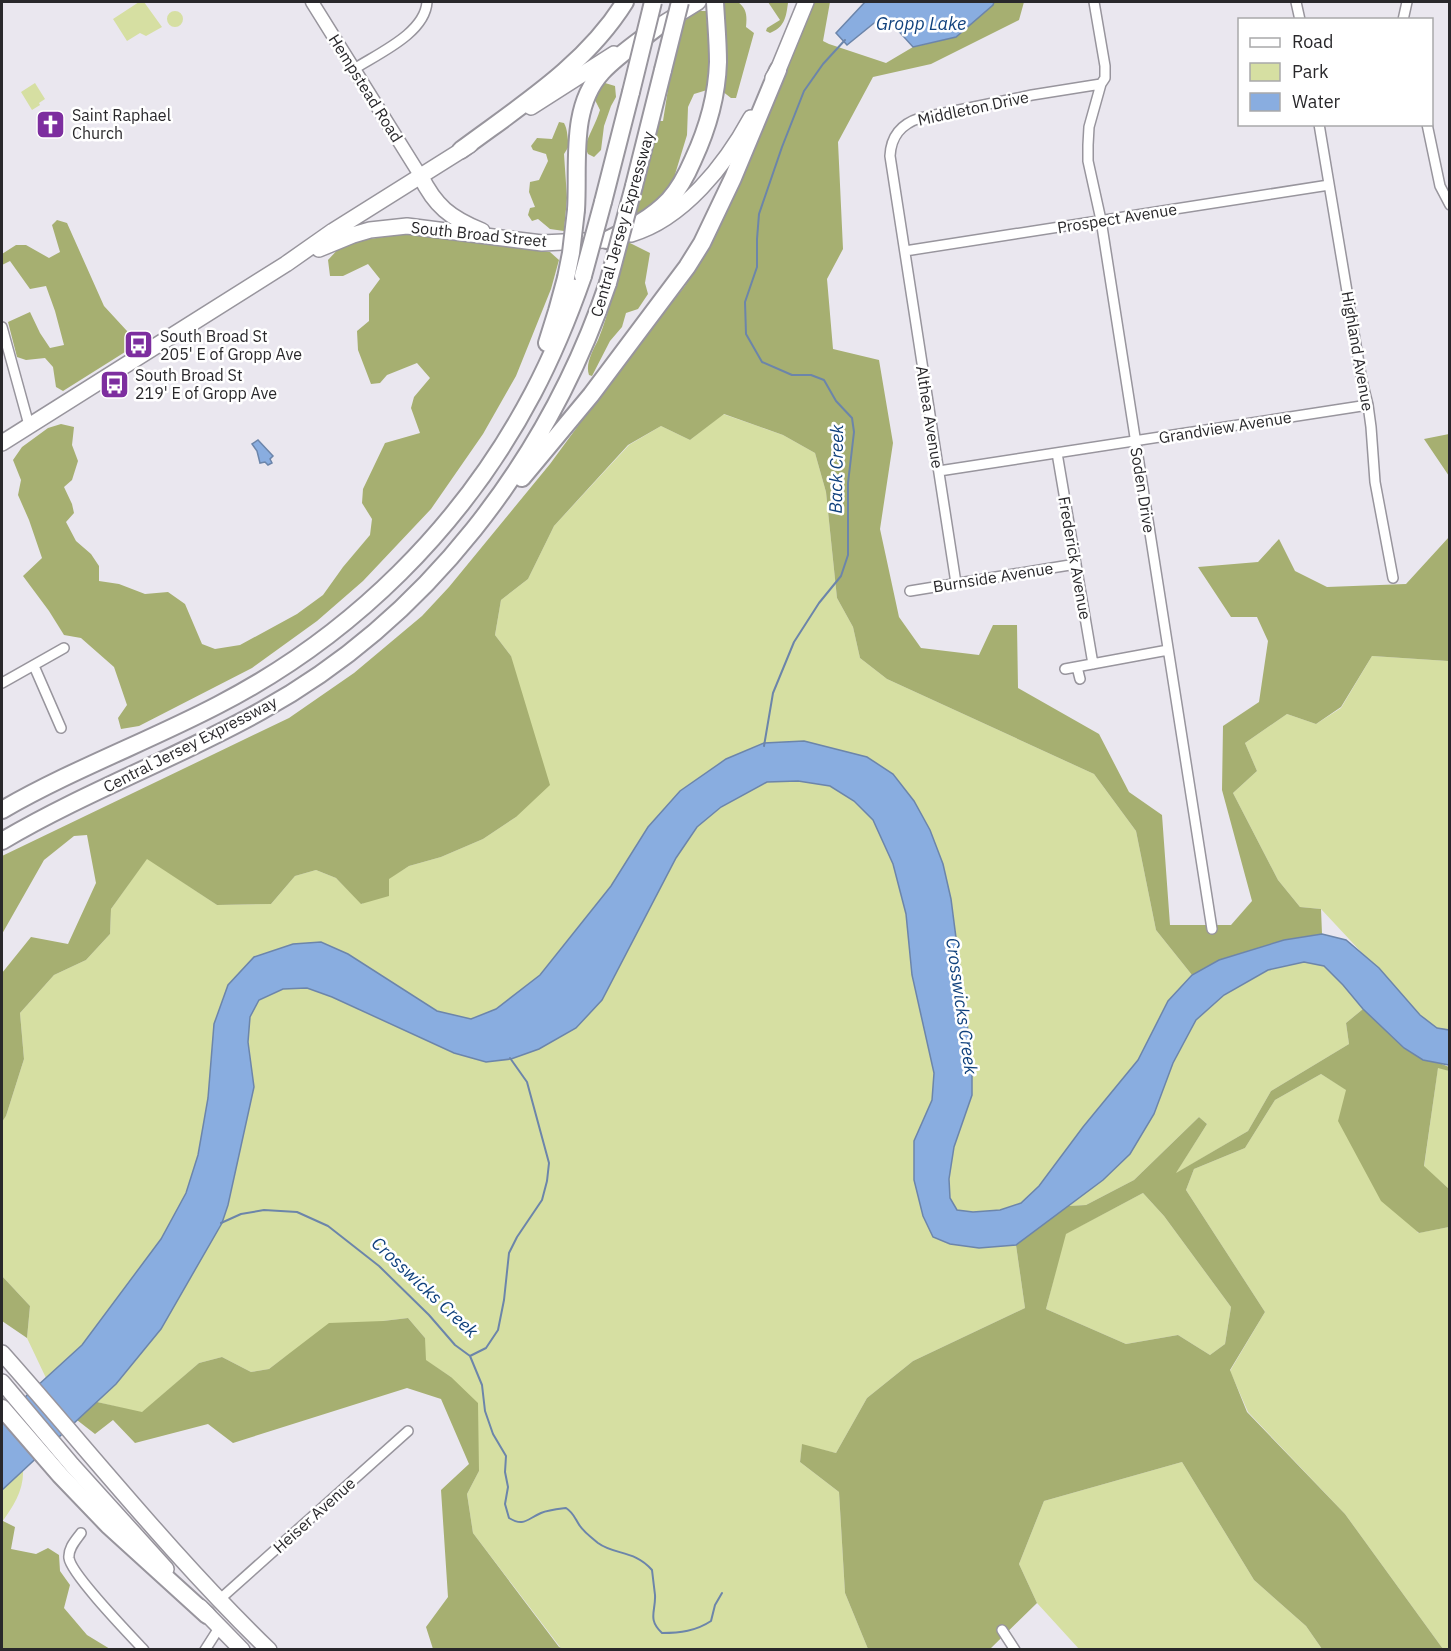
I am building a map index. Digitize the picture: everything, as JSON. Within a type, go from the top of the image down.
[{"type":"highway","name":"Central Jersey Expressway","points":[[2,810],[58,780],[217,705],[284,666],[324,639],[376,596],[451,517],[494,459],[534,393],[566,323],[583,276],[653,2]]},
{"type":"highway","points":[[608,240],[654,213],[669,200],[685,178],[698,149],[712,104],[718,62],[715,2]]},
{"type":"highway","name":"Central Jersey Expressway","points":[[2,841],[69,804],[228,729],[298,688],[339,660],[393,615],[445,564],[486,515],[549,417],[585,345],[608,283],[680,7]]},
{"type":"highway","points":[[461,150],[562,75],[587,51],[621,8]]},
{"type":"highway","points":[[451,517],[494,448],[532,376],[557,311],[571,253],[576,210],[579,124],[586,96],[612,62],[656,28]]},
{"type":"highway","points":[[486,515],[515,486],[591,395],[687,267],[712,223],[778,70]]},
{"type":"highway","points":[[9,1403],[66,1470],[108,1525],[207,1615]]},
{"type":"main road","points":[[680,7],[693,2]]},
{"type":"main road","name":"South Broad Street","points":[[2,443],[286,264],[420,175],[656,28],[680,7],[698,2]]},
{"type":"main road","points":[[790,41],[797,2]]},
{"type":"main road","name":"South Broad Street","points":[[286,264],[353,235],[390,227],[424,227],[542,243],[608,240],[651,226],[665,218],[693,195],[739,140],[778,70],[806,2]]},
{"type":"main road","points":[[420,175],[429,194],[450,215],[501,238]]},
{"type":"main road","points":[[2,1353],[219,1600],[269,1650]]},
{"type":"main road","points":[[2,1382],[9,1403]]},
{"type":"main road","points":[[207,1615],[242,1650]]},
{"type":"street","name":"Hempstead Road","points":[[312,2],[420,175]]},
{"type":"street","points":[[354,69],[409,34],[423,17],[427,2]]},
{"type":"street","name":"Soden Drive","points":[[1094,2],[1105,78],[1101,84],[1089,127],[1088,161],[1101,220],[1212,929]]},
{"type":"street","points":[[1296,2],[1300,18]]},
{"type":"street","points":[[1403,18],[1407,2]]},
{"type":"street","name":"Middleton Drive","points":[[905,251],[890,156],[893,140],[904,125],[921,118],[1032,95],[1101,84]]},
{"type":"street","name":"Highland Avenue","points":[[1318,126],[1368,405],[1375,482],[1393,578]]},
{"type":"street","points":[[1427,126],[1440,186],[1449,205]]},
{"type":"street","name":"Prospect Avenue","points":[[905,251],[1329,185]]},
{"type":"street","name":"Althea Avenue","points":[[905,251],[956,584]]},
{"type":"street","points":[[2,327],[29,426]]},
{"type":"street","name":"Grandview Avenue","points":[[939,471],[1368,405]]},
{"type":"street","name":"Frederick Avenue","points":[[1057,453],[1093,664]]},
{"type":"street","name":"Burnside Avenue","points":[[910,591],[1076,564]]},
{"type":"street","points":[[2,684],[64,648]]},
{"type":"street","points":[[1065,669],[1168,650]]},
{"type":"street","points":[[34,666],[61,728]]},
{"type":"street","points":[[1077,667],[1080,679]]},
{"type":"street","name":"Heiser Avenue","points":[[219,1600],[408,1431]]},
{"type":"street","points":[[81,1533],[72,1546],[69,1556],[71,1565],[144,1650]]},
{"type":"street","points":[[205,1650],[219,1628]]},
{"type":"street","points":[[1002,1630],[1015,1650]]},
{"type":"green space","points":[[139,2],[144,2],[162,27],[146,36],[140,33],[127,41],[113,19]]},
{"type":"green space","points":[[738,2],[743,7],[746,13],[746,27],[754,33],[736,98],[731,98],[722,91],[721,4]]},
{"type":"green space","points":[[768,2],[788,3],[782,25],[770,33],[766,31],[767,28],[780,20]]},
{"type":"green space","points":[[814,2],[830,2],[823,41],[886,63],[913,47],[956,37],[994,2],[1024,2],[1019,20],[931,64],[873,77],[838,142],[843,249],[827,279],[833,349],[879,360],[893,443],[880,529],[899,617],[921,648],[979,655],[993,625],[1017,625],[1018,688],[1099,734],[1129,792],[1162,815],[1170,925],[1231,925],[1252,901],[1222,790],[1223,726],[1259,702],[1268,641],[1257,617],[1231,617],[1198,567],[1258,562],[1279,539],[1295,571],[1327,587],[1406,584],[1449,537],[1450,656],[1448,661],[1372,656],[1341,707],[1316,724],[1287,714],[1245,743],[1257,771],[1233,793],[1278,880],[1300,907],[1321,909],[1322,934],[1284,940],[1219,960],[1192,975],[1156,930],[1136,831],[1094,774],[887,679],[860,658],[853,627],[837,598],[826,492],[815,453],[783,435],[724,414],[690,440],[661,426],[628,445],[554,526],[528,579],[501,600],[495,635],[511,656],[550,785],[516,817],[483,839],[441,857],[409,866],[389,879],[389,896],[361,904],[336,878],[316,870],[295,876],[271,904],[217,905],[147,859],[111,909],[110,934],[86,960],[54,975],[20,1013],[24,1059],[2,1122],[2,973],[31,937],[68,944],[96,883],[87,835],[74,836],[44,860],[2,934],[2,856],[289,718],[354,673],[422,616],[449,587],[550,464],[630,355],[685,286],[730,203]]},
{"type":"green space","points":[[172,11],[178,11],[183,19],[181,25],[172,27],[167,22],[167,16]]},
{"type":"green space","points":[[699,11],[706,11],[709,52],[707,90],[694,94],[688,107],[687,135],[673,181],[660,201],[637,217],[635,204],[657,121],[663,121],[668,89],[667,75],[678,25]]},
{"type":"green space","points":[[35,83],[45,99],[32,110],[21,92]]},
{"type":"green space","points":[[605,83],[615,86],[616,97],[604,126],[601,150],[594,157],[588,154],[585,147],[600,110],[595,100],[598,87]]},
{"type":"green space","points":[[559,122],[564,123],[569,146],[564,154],[567,198],[564,231],[550,229],[538,219],[532,221],[528,215],[530,208],[535,207],[529,192],[530,182],[539,180],[548,161],[546,154],[533,150],[531,146],[537,138],[552,139]]},
{"type":"green space","points":[[57,220],[67,223],[104,306],[127,331],[133,347],[63,391],[56,387],[53,367],[45,358],[26,360],[17,357],[8,322],[30,312],[50,348],[64,345],[46,286],[30,289],[10,261],[2,265],[2,254],[16,245],[26,245],[49,258],[60,252],[52,225]]},
{"type":"green space","points":[[405,234],[550,252],[559,260],[551,289],[516,376],[483,434],[431,509],[363,581],[317,621],[252,668],[139,726],[121,729],[118,718],[127,705],[114,667],[81,638],[64,635],[23,576],[42,558],[18,495],[21,480],[13,460],[22,447],[48,428],[61,424],[74,427],[72,445],[78,461],[72,480],[64,487],[74,513],[66,522],[76,541],[91,554],[99,566],[99,581],[119,584],[145,594],[168,592],[185,604],[202,644],[215,649],[240,645],[297,614],[323,595],[370,535],[372,519],[362,503],[363,489],[385,443],[420,433],[411,408],[414,397],[430,378],[417,363],[387,375],[380,383],[371,384],[358,350],[357,331],[369,321],[369,294],[380,279],[368,264],[343,276],[330,276],[328,260],[341,246]]},
{"type":"green space","points":[[628,242],[650,253],[645,283],[648,294],[638,309],[626,313],[622,327],[610,341],[592,376],[588,371],[589,362],[613,292],[623,244]]},
{"type":"green space","points":[[723,414],[783,435],[815,453],[826,492],[837,598],[853,627],[860,658],[887,679],[1094,774],[1136,831],[1156,930],[1192,975],[1168,1001],[1138,1060],[1083,1127],[1039,1186],[1021,1203],[1000,1210],[973,1212],[957,1210],[950,1198],[949,1179],[954,1147],[972,1095],[965,1004],[951,899],[943,864],[930,830],[914,801],[726,759],[680,791],[648,827],[611,886],[540,975],[496,1009],[471,1019],[437,1011],[348,954],[293,944],[254,957],[214,1024],[208,1098],[198,1155],[186,1193],[161,1239],[82,1345],[46,1378],[27,1338],[30,1306],[2,1276],[2,1122],[24,1059],[20,1013],[54,975],[86,960],[110,934],[111,909],[147,858],[217,905],[271,904],[295,876],[316,870],[336,878],[362,904],[389,878],[409,866],[441,857],[483,839],[516,817],[511,656],[495,635],[501,600],[528,579],[554,526],[629,445],[661,426],[690,440]]},
{"type":"green space","points":[[1450,434],[1449,476],[1424,439]]},
{"type":"green space","points":[[1372,656],[1448,661],[1449,656],[1449,1046],[1321,909],[1300,907],[1278,880],[1233,793],[1257,771],[1245,743],[1287,714],[1316,724],[1341,708]]},
{"type":"green space","points":[[798,781],[830,786],[854,801],[873,820],[893,864],[906,914],[912,975],[934,1073],[932,1100],[914,1141],[979,1248],[1016,1245],[1025,1308],[913,1361],[867,1398],[836,1453],[802,1445],[800,1462],[839,1492],[845,1593],[868,1649],[564,1650],[473,1533],[467,1494],[479,1471],[451,1377],[425,1360],[425,1338],[408,1318],[383,1321],[285,1357],[269,1369],[251,1372],[222,1357],[199,1363],[142,1413],[97,1402],[116,1384],[222,1223],[254,1087],[248,1042],[250,1017],[259,1000],[283,989],[307,988],[332,997],[454,1053],[486,1062],[511,1059],[539,1049],[602,1000],[676,858],[697,827],[721,807],[767,782]]},
{"type":"green space","points":[[1304,962],[1324,966],[1363,1009],[1346,1023],[1349,1044],[1271,1091],[1248,1131],[1175,1174],[1207,1124],[1199,1117],[1134,1180],[1086,1205],[1068,1206],[1103,1180],[1130,1154],[1196,1020],[1224,995],[1268,970]]},
{"type":"green space","points":[[1363,1009],[1404,1048],[1449,1067],[1449,1071],[1438,1068],[1424,1166],[1449,1189],[1449,1227],[1419,1233],[1381,1201],[1338,1121],[1346,1090],[1321,1074],[1275,1100],[1245,1148],[1194,1169],[1186,1190],[1265,1312],[1230,1370],[1247,1412],[1345,1514],[1443,1649],[1322,1649],[1306,1626],[1254,1580],[1182,1462],[1044,1501],[1019,1564],[1037,1603],[990,1649],[868,1649],[845,1593],[839,1492],[800,1462],[802,1444],[836,1453],[867,1398],[913,1361],[1025,1308],[1016,1245],[1068,1206],[1086,1205],[1134,1180],[1199,1117],[1207,1124],[1176,1173],[1248,1131],[1271,1091],[1349,1044],[1346,1023]],"holes":[[[1143,1193],[1164,1216],[1231,1307],[1225,1344],[1210,1355],[1178,1335],[1126,1344],[1046,1309],[1066,1234]]]},
{"type":"green space","points":[[1438,1067],[1449,1071],[1449,1189],[1424,1167]]},
{"type":"green space","points":[[1321,1074],[1347,1090],[1418,1233],[1449,1227],[1449,1649],[1443,1649],[1345,1514],[1248,1412],[1230,1371],[1265,1312],[1186,1190],[1194,1169],[1245,1148],[1275,1100]]},
{"type":"green space","points":[[1143,1193],[1164,1216],[1231,1307],[1225,1344],[1210,1355],[1178,1335],[1126,1344],[1046,1309],[1065,1234]]},
{"type":"green space","points":[[2,1276],[30,1306],[27,1338],[2,1321]]},
{"type":"green space","points":[[408,1318],[425,1338],[426,1360],[451,1377],[478,1403],[479,1471],[467,1494],[473,1533],[559,1647],[564,1649],[433,1649],[426,1627],[448,1597],[441,1490],[469,1464],[441,1399],[407,1388],[233,1443],[208,1424],[135,1443],[113,1420],[95,1434],[77,1420],[97,1402],[142,1412],[199,1363],[222,1357],[251,1372],[269,1369],[329,1323]]},
{"type":"green space","points":[[1182,1462],[1254,1580],[1306,1626],[1322,1649],[1079,1649],[1037,1603],[1019,1564],[1044,1501]]},
{"type":"green space","points":[[23,1470],[20,1491],[2,1522],[2,1490]]},
{"type":"green space","points":[[3,1521],[15,1527],[11,1549],[36,1554],[48,1548],[59,1555],[60,1571],[70,1585],[64,1608],[87,1635],[110,1649],[2,1649]]},
{"type":"water","name":"Gropp Lake","points":[[865,2],[994,2],[956,37],[913,47],[884,15],[847,45],[836,33]]},
{"type":"water","points":[[258,440],[273,456],[270,459],[272,463],[268,465],[265,462],[260,463],[257,451],[252,444]]},
{"type":"water","points":[[804,741],[867,757],[893,774],[914,801],[930,830],[943,864],[951,899],[972,1062],[972,1095],[954,1147],[949,1179],[950,1198],[957,1210],[973,1212],[1000,1210],[1021,1203],[1039,1186],[1083,1127],[1138,1060],[1168,1001],[1192,975],[1219,960],[1284,940],[1322,934],[1346,940],[1379,968],[1420,1015],[1437,1028],[1449,1030],[1449,1065],[1423,1060],[1404,1048],[1363,1009],[1324,966],[1304,962],[1268,970],[1224,995],[1196,1020],[1173,1063],[1154,1114],[1130,1154],[1103,1180],[1016,1245],[979,1248],[950,1244],[933,1237],[923,1216],[914,1180],[914,1141],[932,1100],[934,1073],[912,975],[906,914],[893,864],[873,820],[854,801],[830,786],[798,781],[767,782],[721,807],[697,827],[676,858],[602,1000],[576,1028],[539,1049],[511,1059],[486,1062],[454,1053],[332,997],[307,988],[283,989],[259,1000],[250,1017],[248,1042],[254,1087],[222,1223],[161,1329],[116,1384],[2,1490],[2,1418],[82,1345],[161,1239],[186,1193],[198,1155],[208,1098],[214,1024],[228,985],[254,957],[293,944],[321,942],[348,954],[437,1011],[471,1019],[496,1009],[540,975],[611,886],[648,827],[680,791],[726,759],[764,743]]},
{"type":"waterway","name":"Back Creek","points":[[764,746],[773,693],[794,642],[819,603],[841,576],[848,555],[848,483],[854,432],[852,418],[836,401],[824,380],[811,375],[792,375],[762,362],[746,334],[745,302],[757,267],[759,214],[782,147],[804,91],[823,64],[845,40]]},
{"type":"waterway","name":"Crosswicks Creek","points":[[470,1356],[486,1348],[498,1330],[509,1253],[542,1200],[547,1181],[549,1163],[527,1082],[510,1058]]},
{"type":"waterway","name":"Crosswicks Creek","points":[[221,1223],[241,1214],[264,1210],[297,1212],[328,1226],[379,1266],[429,1315],[455,1345],[470,1356]]},
{"type":"waterway","points":[[470,1356],[482,1385],[485,1411],[493,1434],[506,1456],[505,1472],[508,1487],[505,1504],[509,1518],[522,1522],[544,1512],[566,1508],[573,1514],[580,1526],[598,1543],[639,1559],[652,1570],[655,1595],[653,1619],[662,1633],[688,1631],[711,1621],[715,1605],[722,1593]]},
{"type":"place","name":"Saint Raphael Church","points":[[51,124]]},
{"type":"place","name":"South Broad St 205' E of Gropp Ave","points":[[139,345]]},
{"type":"place","name":"South Broad St 219' E of Gropp Ave","points":[[114,384]]}]
